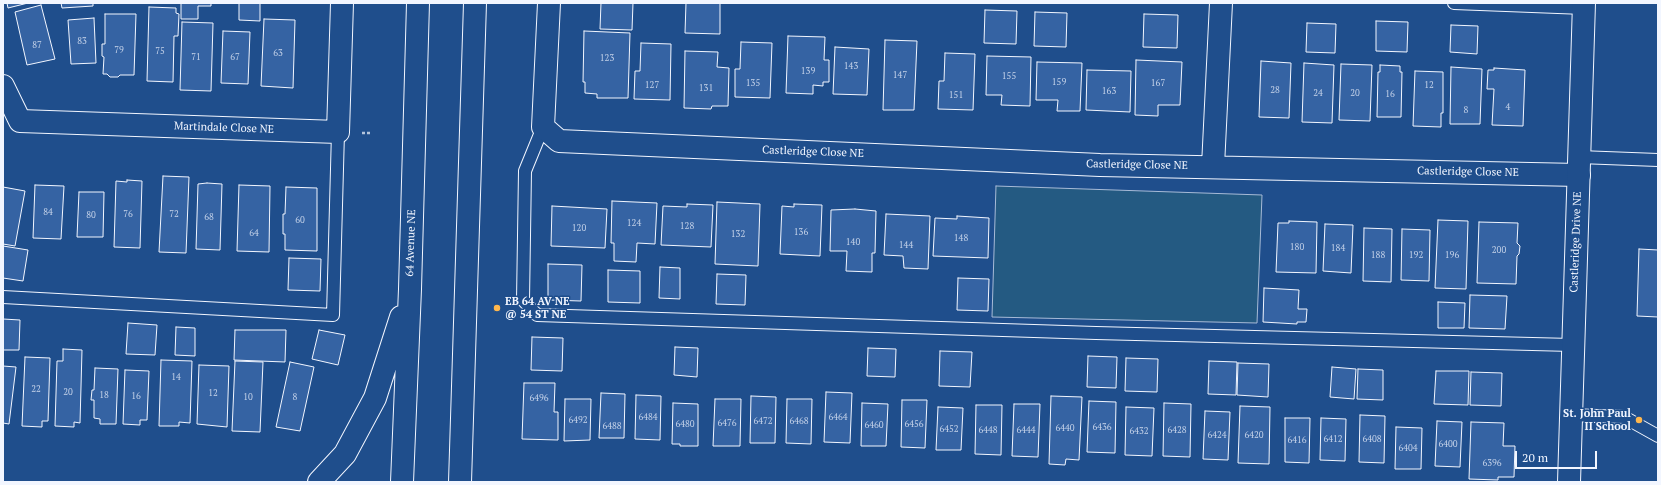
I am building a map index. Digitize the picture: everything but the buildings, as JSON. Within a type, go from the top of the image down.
[{"type":"street","points":[[338,132],[342,3]]},
{"type":"street","name":"64 Avenue NE","points":[[402,482],[410,289],[418,3]]},
{"type":"street","points":[[460,482],[475,3]]},
{"type":"street","points":[[543,127],[549,3]]},
{"type":"street","points":[[1212,166],[1221,3]]},
{"type":"street","name":"Castleridge Drive NE","points":[[1569,482],[1572,345],[1584,5]]},
{"type":"street","name":"Martindale Close NE","points":[[3,86],[20,121],[338,132]]},
{"type":"street","name":"Castleridge Close NE","points":[[543,127],[560,141],[1092,165],[1579,166]]},
{"type":"street","points":[[319,482],[345,454],[375,398],[410,289]]},
{"type":"lane","points":[[1454,3],[1584,5]]},
{"type":"lane","points":[[543,127],[525,170],[523,300],[537,315],[1120,334],[1572,345]]},
{"type":"lane","points":[[3,297],[333,314],[338,132]]},
{"type":"lane","points":[[1579,166],[1658,160]]},
{"type":"lane","points":[[1570,415],[1624,417],[1658,436]]},
{"type":"shaded area","points":[[996,186],[1262,195],[1257,323],[992,317]]},
{"type":"place","name":"EB 64 AV NE @ 54 ST NE","points":[[497,308]]},
{"type":"place","name":"St. John Paul II School","points":[[1639,420]]}]
